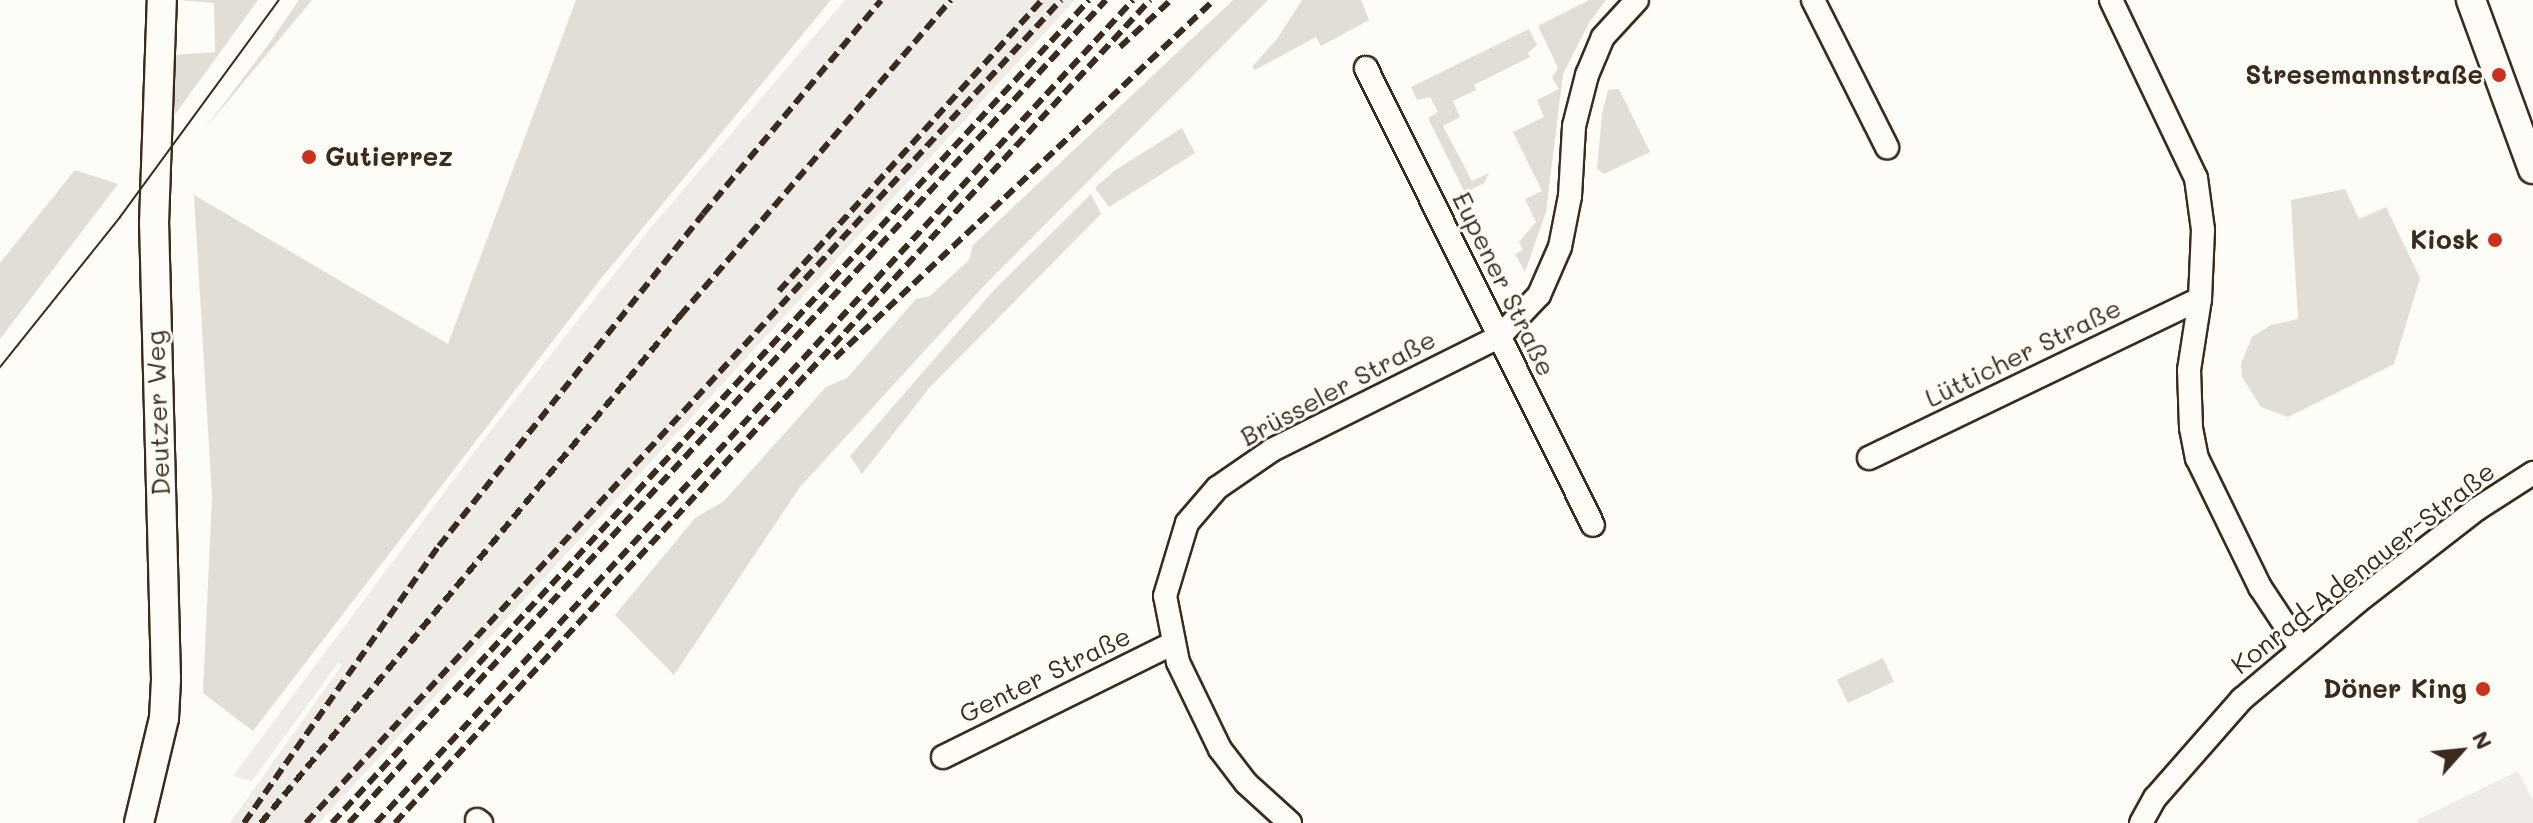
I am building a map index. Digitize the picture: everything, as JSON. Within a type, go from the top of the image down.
[{"type":"street","name":"Deutzer Weg","points":[[139,823],[164,718],[166,679],[154,239],[162,0]]},
{"type":"street","name":"Brüsseler Straße","points":[[1290,823],[1246,783],[1220,749],[1204,722],[1172,644],[1165,596],[1187,523],[1217,488],[1272,450],[1499,337],[1539,295],[1558,253],[1570,196],[1574,126],[1587,75],[1603,37],[1637,0]]},
{"type":"street","points":[[1813,0],[1887,147]]},
{"type":"street","points":[[2111,0],[2196,178],[2203,230],[2200,299],[2189,370],[2191,428],[2197,458],[2260,587],[2301,649]]},
{"type":"street","points":[[2471,0],[2533,169]]},
{"type":"street","name":"Eupener Straße","points":[[1366,68],[1593,525]]},
{"type":"street","points":[[2507,98],[2533,123]]},
{"type":"street","name":"Lütticher Straße","points":[[1869,458],[2200,299]]},
{"type":"street","name":"Konrad-Adenauer-Straße","points":[[2141,823],[2155,798],[2242,699],[2477,509],[2533,473]]},
{"type":"street","name":"Genter Straße","points":[[943,757],[1172,644]]},
{"type":"shaded area","points":[[177,0],[258,0],[171,120],[173,55],[215,52],[214,3]]},
{"type":"shaded area","points":[[299,0],[312,0],[203,131],[268,45]]},
{"type":"shaded area","points":[[576,0],[831,0],[599,281],[253,731],[203,693],[212,497],[194,195],[448,344]]},
{"type":"shaded area","points":[[845,0],[1075,0],[319,823],[230,823],[342,665],[338,663],[252,781],[233,776],[481,443],[648,231]]},
{"type":"shaded area","points":[[1233,0],[1268,0],[982,288],[800,487],[674,675],[615,615],[695,518],[724,501],[826,387],[847,378],[916,299],[930,296],[969,260],[973,245]]},
{"type":"shaded area","points":[[1302,0],[1361,0],[1369,20],[1321,46],[1316,37],[1255,70],[1252,67],[1277,39]]},
{"type":"shaded area","points":[[1589,0],[1606,0],[1589,23],[1563,74],[1546,212],[1525,272],[1515,254],[1523,250],[1519,242],[1536,222],[1525,199],[1542,191],[1513,132],[1544,117],[1537,100],[1559,89],[1552,78],[1558,68],[1538,26]]},
{"type":"shaded area","points":[[1529,29],[1537,45],[1528,53],[1530,57],[1474,85],[1476,90],[1453,101],[1460,117],[1443,126],[1472,181],[1489,173],[1484,183],[1465,193],[1428,118],[1438,112],[1430,97],[1417,100],[1411,87]]},
{"type":"shaded area","points":[[1619,89],[1650,152],[1604,174],[1597,169],[1602,114],[1608,90]]},
{"type":"shaded area","points":[[1182,128],[1195,153],[1109,207],[1095,188],[1114,171]]},
{"type":"shaded area","points":[[75,170],[118,184],[0,339],[0,263]]},
{"type":"shaded area","points":[[2345,189],[2359,219],[2386,207],[2420,278],[2394,364],[2288,417],[2261,407],[2242,377],[2241,364],[2252,337],[2271,325],[2298,319],[2291,200]]},
{"type":"shaded area","points":[[1091,194],[1101,214],[930,387],[862,474],[850,456],[995,289]]},
{"type":"shaded area","points":[[1883,658],[1894,682],[1848,703],[1837,680]]},
{"type":"shaded area","points":[[2518,771],[2533,800],[2533,823],[2418,823],[2417,820]]},
{"type":"tram line","points":[[0,367],[120,217],[279,0]]},
{"type":"railway","points":[[244,823],[439,546],[703,214],[881,0]]},
{"type":"railway","points":[[261,823],[680,316],[951,0]]},
{"type":"railway","points":[[779,291],[1042,0]]},
{"type":"railway","points":[[306,823],[1061,0]]},
{"type":"railway","points":[[332,823],[1089,0]]},
{"type":"railway","points":[[465,696],[1106,0]]},
{"type":"railway","points":[[376,823],[1133,0]]},
{"type":"railway","points":[[395,823],[1150,0]]},
{"type":"railway","points":[[1120,47],[1171,0]]},
{"type":"railway","points":[[835,358],[1214,0]]},
{"type":"railway","points":[[349,823],[408,758]]},
{"type":"place","name":"Stresemannstraße","points":[[2499,75]]},
{"type":"place","name":"Gutierrez","points":[[309,157]]},
{"type":"place","name":"Kiosk","points":[[2495,240]]},
{"type":"place","name":"Döner King","points":[[2483,689]]}]
